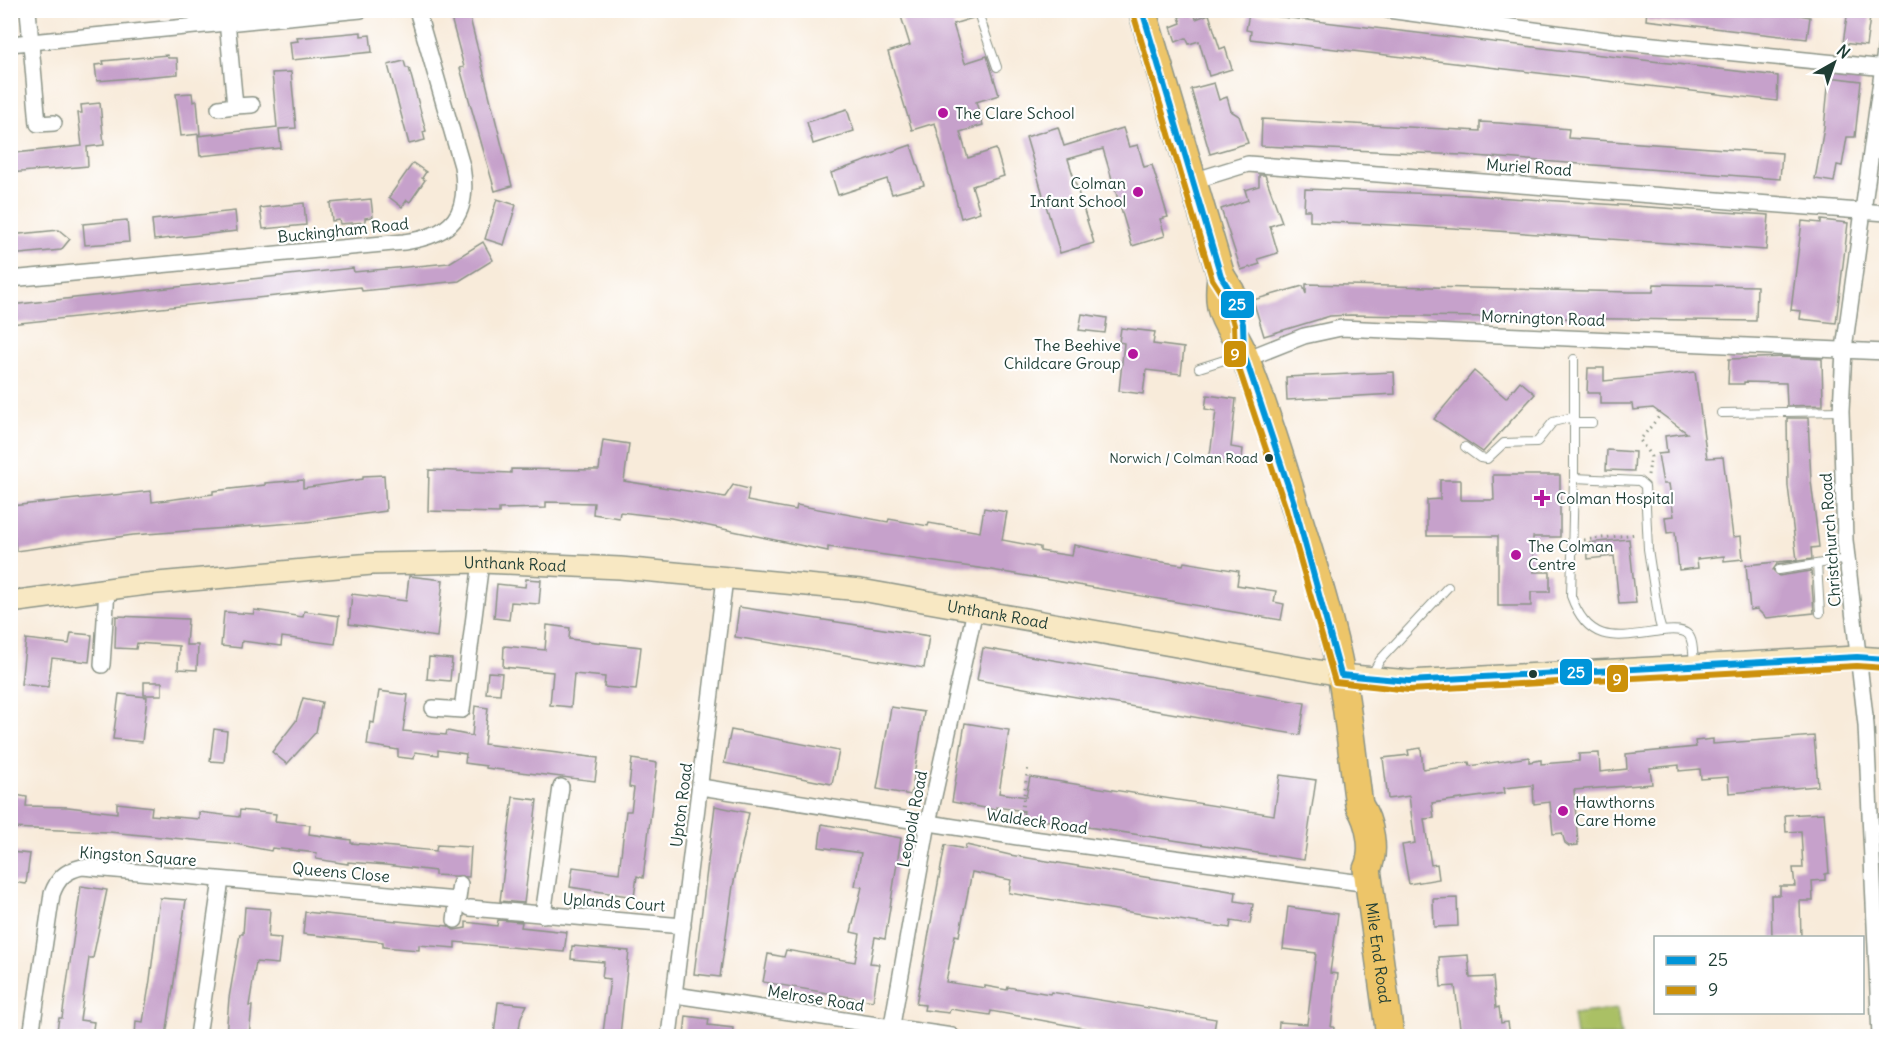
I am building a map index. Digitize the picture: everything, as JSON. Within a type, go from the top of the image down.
[{"type":"highway","name":"Mile End Road","points":[[1142,10],[1221,276],[1236,300],[1243,324],[1245,356],[1294,503],[1341,675],[1359,805],[1366,817],[1372,859],[1368,877],[1390,1036]]},
{"type":"street","points":[[28,10],[38,124]]},
{"type":"street","points":[[10,44],[227,16],[361,10]]},
{"type":"street","name":"Buckingham Road","points":[[10,279],[404,242],[427,239],[443,232],[459,213],[466,189],[462,166],[417,10]]},
{"type":"street","points":[[1388,10],[1614,41],[1885,68]]},
{"type":"street","points":[[227,16],[235,106]]},
{"type":"street","name":"Christchurch Road","points":[[1880,1036],[1879,868],[1866,724],[1847,559],[1841,411],[1844,349],[1887,44]]},
{"type":"street","points":[[219,108],[252,105]]},
{"type":"street","name":"Muriel Road","points":[[1193,181],[1248,164],[1887,213]]},
{"type":"street","name":"Mornington Road","points":[[1245,356],[1304,336],[1341,328],[1887,352]]},
{"type":"street","points":[[433,708],[462,710],[481,562]]},
{"type":"street","name":"Unthank Road","points":[[10,602],[336,567],[481,562],[620,568],[861,590],[1341,675],[1370,678],[1421,680],[1857,657],[1887,659]]},
{"type":"street","name":"Upton Road","points":[[669,1036],[702,787],[725,578]]},
{"type":"street","points":[[102,665],[107,590]]},
{"type":"street","name":"Leopold Road","points":[[891,1032],[928,823],[975,610]]},
{"type":"street","name":"Waldeck Road","points":[[702,787],[1018,837],[1368,877]]},
{"type":"street","name":"Uplands Court","points":[[543,915],[561,788]]},
{"type":"street","name":"Kingston Square","points":[[30,1036],[52,894],[57,881],[68,870],[82,867],[221,880]]},
{"type":"street","points":[[198,1036],[221,880]]},
{"type":"street","name":"Queens Close","points":[[221,880],[463,904]]},
{"type":"street","points":[[455,920],[463,904],[460,884]]},
{"type":"street","name":"Uplands Court","points":[[463,904],[543,915],[683,926]]},
{"type":"street","name":"Melrose Road","points":[[675,995],[891,1032],[952,1036]]},
{"type":"lane","points":[[977,10],[997,67]]},
{"type":"lane","points":[[1199,368],[1245,356]]},
{"type":"lane","points":[[1574,359],[1574,478],[1570,596],[1584,624],[1602,635],[1626,636],[1677,629],[1687,632],[1692,638],[1694,665]]},
{"type":"lane","points":[[1721,413],[1841,411]]},
{"type":"lane","points":[[1465,447],[1480,458],[1487,459],[1504,443],[1537,442],[1553,422],[1573,420],[1592,423]]},
{"type":"lane","points":[[1574,478],[1639,482],[1645,486],[1648,549],[1662,631]]},
{"type":"lane","points":[[1779,570],[1847,559]]},
{"type":"lane","points":[[1817,564],[1820,613]]},
{"type":"lane","points":[[1370,678],[1380,660],[1448,587]]},
{"type":"path","points":[[1639,482],[1650,474],[1651,457],[1640,440],[1661,414]]},
{"type":"path","points":[[1571,542],[1648,533]]},
{"type":"path","points":[[1018,837],[1028,766]]},
{"type":"green space","points":[[1617,1009],[1621,1036],[1576,1036],[1573,1014]]},
{"type":"building","points":[[449,10],[468,10],[512,186],[495,191],[460,68],[464,67]]},
{"type":"building","name":"The Clare School","points":[[899,10],[971,10],[973,18],[953,24],[965,63],[987,56],[999,95],[976,102],[983,125],[960,132],[968,158],[996,149],[1004,176],[972,186],[980,212],[961,218],[935,123],[912,130],[888,52],[910,45]]},
{"type":"building","points":[[1647,10],[1774,10],[1810,17],[1807,39],[1646,20]]},
{"type":"building","points":[[1848,10],[1871,10],[1866,46],[1843,43]]},
{"type":"building","points":[[1194,12],[1196,19],[1209,14],[1220,49],[1225,47],[1232,69],[1209,76],[1199,41],[1189,44],[1186,38],[1176,42],[1171,27],[1181,23],[1179,17]]},
{"type":"building","points":[[1249,13],[1778,76],[1777,101],[1250,39],[1251,31],[1246,30]]},
{"type":"building","points":[[361,32],[361,36],[370,35],[372,52],[292,60],[290,42],[298,41],[297,38]]},
{"type":"building","points":[[167,55],[168,58],[177,58],[178,74],[97,81],[95,65],[104,64],[103,61]]},
{"type":"building","points":[[404,61],[406,68],[409,68],[426,131],[423,132],[425,140],[409,144],[388,65]]},
{"type":"building","points":[[291,72],[296,128],[279,129],[281,148],[200,156],[198,136],[277,127],[272,73]]},
{"type":"building","points":[[1829,77],[1861,81],[1855,137],[1847,137],[1842,166],[1837,165],[1834,182],[1815,179],[1824,128]]},
{"type":"building","points":[[1214,83],[1219,100],[1227,97],[1231,111],[1239,116],[1248,143],[1210,154],[1191,89]]},
{"type":"building","points":[[192,93],[193,102],[197,101],[200,134],[181,136],[176,94]]},
{"type":"building","points":[[100,103],[104,145],[87,147],[88,166],[10,173],[10,157],[15,157],[15,153],[82,146],[78,113],[82,113],[81,105]]},
{"type":"building","points":[[847,109],[854,131],[813,144],[807,122]]},
{"type":"building","points":[[1262,119],[1480,131],[1480,122],[1499,123],[1569,129],[1568,138],[1782,153],[1780,179],[1462,155],[1261,146]]},
{"type":"building","name":"Colman Infant School","points":[[1058,127],[1064,146],[1123,128],[1129,147],[1138,145],[1144,167],[1152,165],[1168,217],[1160,219],[1165,236],[1132,246],[1103,149],[1068,159],[1094,243],[1060,253],[1026,137]]},
{"type":"building","points":[[911,145],[924,185],[892,194],[887,179],[838,195],[831,173]]},
{"type":"building","points":[[413,163],[426,172],[422,178],[425,180],[410,202],[407,200],[402,207],[389,197]]},
{"type":"building","points":[[1259,175],[1265,175],[1282,222],[1270,226],[1278,253],[1258,259],[1260,264],[1241,270],[1221,209],[1248,200],[1245,190],[1259,186]]},
{"type":"building","points":[[1305,189],[1466,195],[1769,215],[1766,250],[1453,228],[1310,221],[1310,210],[1304,210]]},
{"type":"building","points":[[371,199],[373,217],[365,218],[365,222],[340,224],[339,220],[332,221],[330,203]]},
{"type":"building","points":[[497,199],[516,205],[504,245],[485,239]]},
{"type":"building","points":[[304,203],[306,225],[263,229],[260,208]]},
{"type":"building","points":[[235,211],[237,231],[154,240],[152,220]]},
{"type":"building","points":[[127,220],[129,242],[85,245],[83,224]]},
{"type":"building","points":[[1821,220],[1848,223],[1836,323],[1800,319],[1801,311],[1791,310],[1802,221],[1821,223]]},
{"type":"building","points":[[59,230],[70,239],[61,250],[10,255],[10,235]]},
{"type":"building","points":[[483,242],[493,260],[459,281],[362,291],[361,287],[10,324],[10,305],[353,268],[354,272],[449,263]]},
{"type":"building","points":[[1306,284],[1630,292],[1653,292],[1654,284],[1757,286],[1756,321],[1350,315],[1330,316],[1264,336],[1253,300],[1303,286],[1306,294]]},
{"type":"building","points":[[1082,314],[1107,318],[1105,333],[1079,330]]},
{"type":"building","points":[[1121,328],[1155,332],[1153,344],[1184,348],[1181,374],[1146,370],[1143,394],[1119,391],[1124,343],[1119,342]]},
{"type":"building","points":[[1785,357],[1822,359],[1823,405],[1787,406],[1786,383],[1728,384],[1729,359]]},
{"type":"building","points":[[1588,368],[1604,368],[1604,381],[1695,372],[1707,458],[1723,457],[1733,537],[1741,536],[1743,559],[1724,561],[1724,556],[1697,559],[1698,568],[1679,570],[1675,532],[1667,533],[1665,517],[1674,516],[1669,484],[1663,484],[1658,454],[1667,453],[1665,436],[1687,433],[1653,408],[1633,410],[1632,404],[1600,404],[1600,393],[1587,393]]},
{"type":"building","points":[[1474,371],[1506,398],[1520,381],[1535,394],[1483,452],[1434,419]]},
{"type":"building","points":[[1394,372],[1395,394],[1287,400],[1286,377]]},
{"type":"building","points":[[1207,395],[1236,399],[1231,447],[1243,449],[1241,466],[1209,462],[1216,411],[1205,409]]},
{"type":"building","points":[[1787,418],[1808,418],[1811,481],[1819,547],[1811,548],[1812,559],[1777,564],[1773,570],[1779,576],[1811,571],[1814,613],[1766,618],[1757,609],[1750,610],[1746,565],[1797,560],[1788,486]]},
{"type":"building","points":[[603,440],[629,444],[624,481],[725,497],[733,485],[749,489],[747,501],[796,510],[797,505],[888,522],[889,519],[928,526],[929,523],[980,532],[984,508],[1007,512],[1002,540],[1040,547],[1040,551],[1072,556],[1074,545],[1142,559],[1183,565],[1184,562],[1239,571],[1237,585],[1276,591],[1274,602],[1284,604],[1281,620],[986,569],[828,547],[828,551],[671,518],[620,512],[619,518],[593,514],[594,503],[546,502],[546,508],[499,509],[499,513],[428,511],[429,470],[511,473],[511,469],[599,470]]},
{"type":"building","points":[[1607,450],[1635,452],[1634,471],[1606,470]]},
{"type":"building","points":[[384,475],[386,511],[306,522],[133,535],[16,551],[11,506],[151,491],[152,502],[213,494],[213,491],[265,485],[265,483],[303,480],[303,488],[363,479],[363,476]]},
{"type":"building","name":"The Colman Centre","points":[[1493,475],[1560,475],[1560,537],[1533,537],[1533,572],[1550,572],[1550,592],[1531,592],[1531,606],[1498,606],[1498,536],[1427,536],[1427,500],[1440,499],[1440,480],[1461,480],[1461,500],[1494,500]]},
{"type":"building","points":[[1629,539],[1636,603],[1619,604],[1614,556],[1588,559],[1587,543]]},
{"type":"building","points":[[409,576],[443,580],[437,637],[349,624],[352,594],[406,601]]},
{"type":"building","points":[[526,579],[541,580],[539,604],[511,602],[509,620],[494,618],[497,584],[525,587]]},
{"type":"building","points":[[739,607],[929,636],[924,668],[735,637]]},
{"type":"building","points":[[254,610],[303,617],[304,611],[339,616],[335,644],[282,637],[281,646],[242,641],[241,648],[221,646],[224,612],[254,614]]},
{"type":"building","points":[[116,616],[188,619],[186,645],[198,645],[197,670],[178,669],[179,646],[137,643],[136,649],[115,648]]},
{"type":"building","points":[[547,625],[570,628],[569,639],[641,647],[636,690],[604,687],[605,677],[574,674],[571,707],[550,705],[553,672],[503,667],[504,646],[545,650]]},
{"type":"building","points":[[71,633],[92,635],[89,662],[52,658],[48,687],[21,684],[26,639],[69,644]]},
{"type":"building","points":[[983,648],[1305,703],[1300,735],[977,680]]},
{"type":"building","points":[[429,657],[452,659],[450,681],[427,679]]},
{"type":"building","points":[[488,672],[502,673],[500,694],[486,693]]},
{"type":"building","points":[[144,682],[162,682],[162,695],[144,695]]},
{"type":"building","points":[[379,691],[408,695],[403,731],[446,735],[447,731],[472,736],[475,706],[488,708],[484,744],[598,758],[595,781],[486,768],[486,766],[465,763],[466,754],[438,750],[438,755],[415,752],[414,759],[398,757],[398,750],[367,745],[370,722],[374,723]]},
{"type":"building","points":[[119,694],[147,697],[142,742],[113,739]]},
{"type":"building","points":[[303,698],[322,702],[316,732],[287,764],[272,752],[296,721]]},
{"type":"building","points":[[891,707],[924,712],[911,795],[877,789]]},
{"type":"building","points":[[965,723],[1009,730],[999,793],[1026,797],[1030,777],[1274,815],[1280,775],[1316,780],[1304,860],[1023,817],[1024,811],[996,807],[996,810],[952,802]]},
{"type":"building","points":[[214,729],[227,731],[224,762],[210,761]]},
{"type":"building","points":[[731,730],[839,751],[832,784],[724,763]]},
{"type":"building","points":[[1814,736],[1818,786],[1729,793],[1728,777],[1701,779],[1700,769],[1679,771],[1679,765],[1650,768],[1652,784],[1574,790],[1578,845],[1569,846],[1565,843],[1562,833],[1553,834],[1550,802],[1534,804],[1533,785],[1504,788],[1505,793],[1432,803],[1434,818],[1424,819],[1431,865],[1437,864],[1439,879],[1409,884],[1402,845],[1415,843],[1409,796],[1388,799],[1383,758],[1409,755],[1408,750],[1421,748],[1423,769],[1469,762],[1470,766],[1529,757],[1529,762],[1541,760],[1541,764],[1579,761],[1579,754],[1599,753],[1600,772],[1627,769],[1626,754],[1696,747],[1695,741],[1713,739],[1713,744]]},
{"type":"building","points":[[632,759],[657,763],[643,878],[637,876],[634,897],[570,887],[573,867],[619,873],[626,811],[631,811],[634,788],[629,787]]},
{"type":"building","points":[[10,794],[27,797],[26,806],[68,807],[117,813],[117,803],[152,807],[151,815],[199,819],[199,812],[239,817],[240,810],[276,814],[275,821],[310,825],[309,834],[351,840],[351,843],[436,851],[437,845],[471,847],[469,877],[435,875],[435,871],[386,865],[348,862],[348,864],[316,859],[317,853],[272,848],[271,851],[236,844],[109,832],[10,828]]},
{"type":"building","points":[[513,797],[537,800],[524,903],[500,901]]},
{"type":"building","points":[[715,806],[749,813],[733,886],[720,977],[694,974]]},
{"type":"building","points":[[1824,813],[1829,873],[1825,874],[1825,880],[1812,881],[1813,901],[1800,901],[1801,936],[1772,936],[1771,895],[1780,895],[1780,886],[1795,886],[1793,868],[1803,868],[1801,831],[1786,832],[1785,815]]},
{"type":"building","points":[[822,824],[901,838],[885,939],[875,937],[870,963],[879,964],[873,1001],[763,982],[768,954],[784,957],[786,950],[855,962],[860,934],[851,932],[862,887],[855,886],[861,853],[819,847]]},
{"type":"building","points":[[945,845],[965,849],[966,845],[1010,855],[1236,892],[1235,901],[1253,904],[1250,924],[1231,921],[1230,928],[1009,893],[1011,880],[972,872],[959,936],[955,935],[946,982],[985,988],[985,986],[1007,990],[1008,987],[1050,994],[1051,992],[1216,1019],[1213,1036],[1126,1036],[991,1011],[990,1015],[950,1009],[949,1013],[924,1010],[925,1005],[916,1004]]},
{"type":"building","points":[[10,852],[30,854],[26,884],[10,882]]},
{"type":"building","points":[[81,886],[107,890],[93,958],[89,958],[80,1020],[94,1022],[92,1036],[56,1036],[59,1018],[62,1018]]},
{"type":"building","points":[[160,898],[186,900],[166,1036],[135,1036],[136,1021],[143,1022]]},
{"type":"building","points":[[1457,898],[1458,926],[1434,927],[1433,899]]},
{"type":"building","points":[[245,907],[270,909],[268,937],[281,938],[278,964],[256,962],[249,1006],[252,1006],[249,1036],[226,1036],[229,998],[240,934],[243,934]]},
{"type":"building","points":[[1288,907],[1338,914],[1330,973],[1338,974],[1331,1027],[1334,1027],[1333,1036],[1278,1036],[1279,1022],[1307,1024],[1316,953],[1283,949]]},
{"type":"building","points":[[305,912],[448,926],[454,930],[466,928],[466,922],[497,926],[498,920],[522,922],[521,927],[567,932],[564,952],[455,942],[455,948],[419,945],[419,950],[383,947],[383,942],[303,934]]},
{"type":"building","points":[[572,946],[629,951],[620,1035],[603,1033],[610,979],[602,978],[604,962],[571,959]]},
{"type":"building","points":[[1468,955],[1470,978],[1493,977],[1496,1008],[1499,1007],[1501,1023],[1508,1022],[1510,1036],[1461,1036],[1455,986],[1441,987],[1439,957]]},
{"type":"building","points":[[498,1002],[527,1005],[521,1017],[518,1036],[494,1035]]},
{"type":"building","points":[[686,1016],[709,1019],[708,1025],[733,1028],[732,1036],[684,1036]]},
{"type":"transit line","name":"25","points":[[1142,10],[1221,276],[1236,300],[1243,324],[1244,354],[1294,503],[1341,675],[1409,681],[1857,657],[1886,659]]},
{"type":"transit line","name":"9","points":[[1133,13],[1212,279],[1228,304],[1234,325],[1235,357],[1285,506],[1335,682],[1409,690],[1857,666],[1885,668]]},
{"type":"place","name":"The Clare School","points":[[943,113]]},
{"type":"place","name":"Colman Infant School","points":[[1138,192]]},
{"type":"place","name":"The Beehive Childcare Group","points":[[1133,354]]},
{"type":"place","name":"Norwich / Colman Road","points":[[1269,458]]},
{"type":"place","name":"Colman Hospital","points":[[1542,498]]},
{"type":"place","name":"The Colman Centre","points":[[1516,555]]},
{"type":"place","name":"Hawthorns Care Home","points":[[1563,811]]}]
